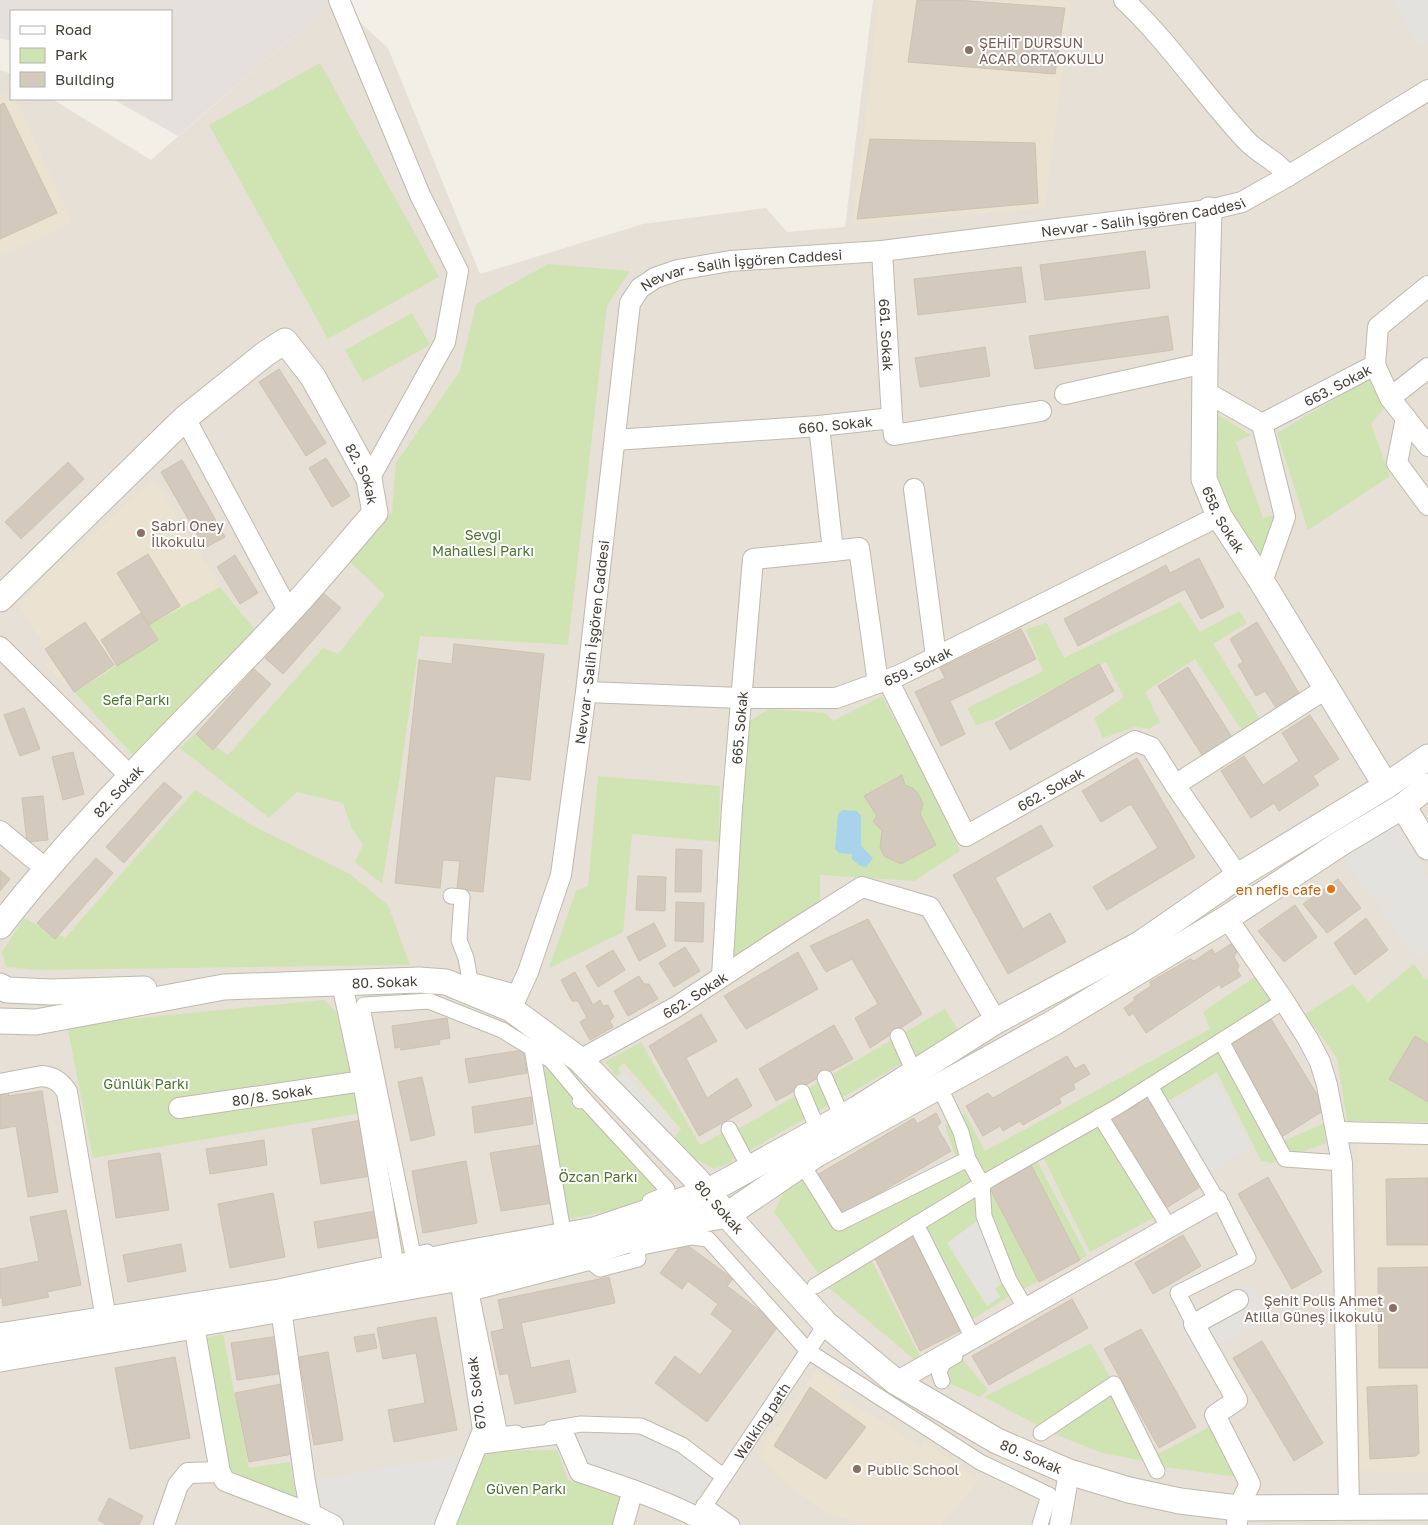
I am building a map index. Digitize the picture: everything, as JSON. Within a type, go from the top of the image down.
[{"type":"street","points":[[339,0],[420,195],[458,271],[445,342],[369,479]]},
{"type":"street","points":[[1124,0],[1143,17],[1247,142],[1282,168],[1288,176]]},
{"type":"street","name":"Nevvar - Salih İşgören Caddesi","points":[[515,1001],[528,972],[561,875],[586,692],[630,303],[640,288],[655,278],[678,270],[730,261],[882,251],[1209,210],[1242,202],[1428,90]]},
{"type":"street","name":"658. Sokak","points":[[1209,210],[1204,391],[1204,479],[1219,516],[1262,582],[1386,786]]},
{"type":"street","name":"661. Sokak","points":[[882,251],[892,418]]},
{"type":"street","name":"663. Sokak","points":[[1262,424],[1375,364],[1378,326],[1428,286]]},
{"type":"street","name":"82. Sokak","points":[[0,599],[185,418],[265,354],[285,341],[313,377],[369,479],[375,513],[289,612],[46,869],[0,926]]},
{"type":"street","points":[[1065,394],[1205,363]]},
{"type":"street","points":[[1375,364],[1390,398],[1428,446]]},
{"type":"street","points":[[1390,398],[1428,368]]},
{"type":"street","points":[[1204,391],[1262,424],[1285,517],[1262,582]]},
{"type":"street","name":"660. Sokak","points":[[615,440],[819,426],[892,418],[894,435],[1041,411]]},
{"type":"street","points":[[185,418],[289,612]]},
{"type":"street","points":[[1406,418],[1397,463],[1428,505]]},
{"type":"street","points":[[819,426],[833,551],[859,548],[883,681]]},
{"type":"street","points":[[914,490],[936,657]]},
{"type":"street","name":"659. Sokak","points":[[586,692],[741,698],[836,698],[900,675],[1219,516]]},
{"type":"street","name":"665. Sokak","points":[[722,976],[732,808],[753,558],[833,551]]},
{"type":"street","points":[[0,647],[131,777]]},
{"type":"street","name":"662. Sokak","points":[[883,681],[966,836],[1135,740],[1151,747],[1238,876]]},
{"type":"street","points":[[1175,785],[1327,688]]},
{"type":"street","points":[[0,1336],[106,1319],[280,1300],[458,1266],[594,1230],[707,1192],[842,1117],[996,1021],[1140,944],[1238,876],[1386,786],[1428,757]]},
{"type":"street","points":[[0,1359],[194,1326],[394,1268],[458,1266],[593,1251],[677,1224],[727,1215],[818,1154],[1053,1023],[1227,918],[1341,843],[1403,806],[1428,786]]},
{"type":"street","points":[[1403,806],[1428,847]]},
{"type":"street","points":[[0,831],[46,869]]},
{"type":"street","name":"662. Sokak","points":[[580,1060],[676,1007],[862,887],[930,907],[996,1021]]},
{"type":"street","points":[[451,896],[462,897],[459,940],[466,958],[470,980],[515,1001]]},
{"type":"street","points":[[1227,918],[1284,1001],[1320,1062],[1336,1132],[1342,1164],[1349,1507]]},
{"type":"street","name":"80. Sokak","points":[[0,1021],[36,1022],[224,986],[342,984],[419,980],[446,982],[515,1001],[580,1060],[695,1178],[826,1324],[896,1382],[997,1441],[1069,1472],[1129,1490],[1180,1500],[1238,1516],[1349,1507],[1428,1508]]},
{"type":"street","points":[[342,984],[363,1082],[394,1268]]},
{"type":"street","points":[[0,986],[7,990],[51,992],[224,986]]},
{"type":"street","points":[[429,1001],[502,1030],[532,1048],[551,1060],[582,1100],[667,1190],[667,1194],[657,1199],[562,1226],[413,1255],[364,1005],[429,1001]]},
{"type":"street","points":[[815,1286],[982,1184],[1150,1086],[1284,1001]]},
{"type":"street","points":[[898,1036],[914,1072]]},
{"type":"street","points":[[1221,1041],[1285,1158],[1342,1164]]},
{"type":"street","points":[[532,1048],[562,1226]]},
{"type":"street","points":[[0,1084],[42,1076],[61,1082],[68,1092],[106,1319]]},
{"type":"street","points":[[825,1078],[842,1117]]},
{"type":"street","name":"80/8. Sokak","points":[[179,1108],[363,1082]]},
{"type":"street","points":[[939,1086],[961,1132],[968,1159],[982,1184],[984,1216],[1009,1280],[1026,1309]]},
{"type":"street","points":[[1150,1086],[1220,1202],[1248,1258],[1178,1293],[1237,1400],[1215,1415],[1250,1484],[1238,1516]]},
{"type":"street","points":[[802,1092],[818,1130]]},
{"type":"street","points":[[1100,1116],[1169,1227]]},
{"type":"street","points":[[729,1129],[750,1169]]},
{"type":"street","points":[[1336,1132],[1428,1134]]},
{"type":"street","points":[[802,1164],[839,1223],[968,1159]]},
{"type":"street","points":[[896,1382],[1169,1227],[1220,1202]]},
{"type":"street","points":[[942,1381],[939,1372],[943,1363],[1220,1202]]},
{"type":"street","points":[[916,1224],[973,1338]]},
{"type":"street","points":[[723,1476],[682,1445],[641,1426],[581,1424],[500,1435],[471,1293],[591,1262],[600,1270],[638,1259],[638,1248],[692,1237],[708,1239],[808,1351],[980,1462],[1049,1495],[1040,1525]]},
{"type":"street","name":"670. Sokak","points":[[445,1525],[483,1430],[458,1266]]},
{"type":"street","points":[[280,1300],[311,1514]]},
{"type":"street","points":[[1194,1324],[1238,1300]]},
{"type":"street","name":"Walking path","points":[[704,1516],[723,1476],[826,1324]]},
{"type":"street","points":[[194,1326],[220,1472],[225,1480],[311,1514],[333,1525]]},
{"type":"street","points":[[1041,1433],[1114,1384],[1157,1472]]},
{"type":"street","points":[[478,1444],[563,1433],[580,1472],[732,1525]]},
{"type":"street","points":[[164,1525],[178,1485],[188,1473],[220,1472]]},
{"type":"street","points":[[1060,1525],[1069,1472]]},
{"type":"street","points":[[622,1525],[633,1490]]},
{"type":"shaded area","points":[[0,0],[335,0],[178,136],[115,100],[172,100],[172,10],[10,10],[10,41],[0,38]]},
{"type":"shaded area","points":[[335,0],[388,48],[480,274],[643,224],[766,208],[787,232],[845,227],[873,0],[1428,0],[1428,1525],[0,1525],[0,70],[10,74],[10,100],[54,100],[151,160]]},
{"type":"shaded area","points":[[878,0],[1071,1],[1045,208],[852,225]]},
{"type":"shaded area","points":[[1393,0],[1428,0],[1428,41],[1420,48]]},
{"type":"shaded area","points":[[10,92],[10,100],[16,100],[72,223],[0,256],[0,96]]},
{"type":"shaded area","name":"Sabri Oney İlkokulu","points":[[154,478],[220,587],[149,625],[158,640],[74,692],[46,666],[52,659],[18,604]]},
{"type":"shaded area","points":[[1394,822],[1428,878],[1428,953],[1416,959],[1344,859]]},
{"type":"shaded area","points":[[624,1072],[674,1128],[666,1135],[616,1079]]},
{"type":"shaded area","points":[[1216,1076],[1251,1147],[1208,1174],[1170,1104]]},
{"type":"shaded area","name":"Şehit Polis Ahmet Atilla Güneş İlkokulu","points":[[1357,1143],[1428,1145],[1428,1472],[1360,1471]]},
{"type":"shaded area","points":[[984,1216],[1009,1280],[995,1288],[1000,1297],[987,1306],[947,1243]]},
{"type":"shaded area","points":[[1250,1284],[1269,1316],[1198,1357],[1176,1322]]},
{"type":"shaded area","points":[[815,1371],[843,1389],[838,1397],[896,1429],[906,1439],[920,1448],[925,1441],[979,1480],[942,1525],[858,1525],[849,1519],[829,1515],[785,1483],[762,1459],[766,1436],[780,1426]]},
{"type":"shaded area","points":[[569,1430],[642,1433],[675,1447],[713,1473],[690,1508],[586,1470]]},
{"type":"shaded area","points":[[449,1457],[460,1459],[434,1525],[340,1525],[314,1513],[312,1480]]},
{"type":"green space","points":[[320,63],[439,277],[328,339],[209,125]]},
{"type":"green space","name":"Sevgi Mahallesi Parkı","points":[[548,264],[630,271],[607,306],[568,645],[420,636],[382,884],[355,862],[363,844],[352,829],[343,803],[297,792],[269,818],[180,748],[196,733],[228,755],[323,648],[338,654],[385,595],[347,559],[392,512],[396,463],[460,371],[476,304]]},
{"type":"green space","points":[[412,313],[430,345],[363,382],[345,350]]},
{"type":"green space","points":[[1371,378],[1385,407],[1371,424],[1390,476],[1308,530],[1277,433]]},
{"type":"green space","points":[[1215,413],[1251,435],[1236,442],[1263,518],[1274,515],[1275,529],[1272,540],[1266,550],[1255,560],[1218,484]]},
{"type":"green space","name":"Sefa Parkı","points":[[220,587],[255,630],[134,756],[74,692],[158,640],[149,625]]},
{"type":"green space","points":[[1180,602],[1200,632],[1239,611],[1247,623],[1213,644],[1260,719],[1243,732],[1195,659],[1145,692],[1160,722],[1149,729],[1135,727],[1103,738],[1094,718],[1124,697],[1106,662],[993,720],[976,725],[967,708],[1043,671],[1026,629],[1047,623],[1064,658]]},
{"type":"green space","points":[[882,696],[927,780],[960,851],[914,881],[820,875],[820,903],[729,964],[743,725],[769,709],[826,713],[833,721]]},
{"type":"green space","points":[[598,776],[720,786],[719,842],[632,834],[623,932],[549,968],[576,891],[588,886]]},
{"type":"green space","points":[[195,790],[255,827],[350,874],[388,905],[410,965],[37,970],[6,967],[2,952],[24,918],[65,938]]},
{"type":"green space","points":[[1414,964],[1425,980],[1428,978],[1428,1122],[1347,1121],[1337,1058],[1305,1014],[1353,984],[1368,1002]]},
{"type":"green space","points":[[1258,975],[1277,1003],[1219,1047],[1280,1143],[1324,1123],[1332,1141],[1272,1163],[1261,1161],[1217,1072],[1167,1102],[1153,1080],[1036,1159],[1087,1256],[1008,1297],[965,1324],[914,1223],[866,1249],[927,1370],[829,1288],[774,1212],[784,1192],[807,1174],[841,1231],[957,1161],[945,1126],[965,1113],[985,1151],[1210,1029],[1203,1012]]},
{"type":"green space","name":"Günlük Parkı","points":[[324,1000],[336,1012],[362,1113],[93,1158],[67,1025]]},
{"type":"green space","points":[[945,1009],[959,1031],[745,1153],[735,1131]]},
{"type":"green space","points":[[641,1042],[700,1145],[724,1132],[737,1155],[730,1163],[714,1169],[692,1157],[674,1138],[681,1129],[624,1063],[618,1068],[621,1073],[616,1076],[605,1062]]},
{"type":"green space","name":"Özcan Parkı","points":[[543,1061],[664,1192],[613,1210],[568,1219]]},
{"type":"green space","points":[[1099,1122],[1158,1215],[1090,1252],[1043,1157]]},
{"type":"green space","points":[[223,1334],[249,1468],[290,1462],[297,1503],[232,1477],[226,1469],[203,1339]]},
{"type":"green space","points":[[1091,1343],[1158,1464],[1102,1453],[1052,1433],[984,1397]]},
{"type":"green space","points":[[960,1356],[988,1390],[980,1397],[949,1383],[942,1371]]},
{"type":"green space","points":[[1211,1426],[1239,1477],[1164,1467],[1158,1454]]},
{"type":"green space","name":"Güven Parkı","points":[[557,1450],[568,1480],[622,1497],[612,1525],[455,1525],[484,1451]]},
{"type":"water","points":[[842,810],[857,811],[861,816],[861,846],[873,858],[866,867],[859,865],[852,859],[852,854],[839,853],[835,849],[838,814]]},
{"type":"building","name":"ŞEHİT DURSUN ACAR ORTAOKULU","points":[[917,0],[956,0],[1065,8],[1055,74],[908,62]]},
{"type":"building","points":[[4,103],[57,213],[0,239],[0,105]]},
{"type":"building","points":[[870,139],[1035,143],[1038,203],[857,219]]},
{"type":"building","points":[[1145,251],[1150,288],[1045,300],[1040,265]]},
{"type":"building","points":[[1021,267],[1026,302],[918,315],[914,279]]},
{"type":"building","points":[[1168,316],[1173,350],[1035,369],[1029,336]]},
{"type":"building","points":[[985,347],[990,376],[920,387],[915,358]]},
{"type":"building","points":[[279,369],[326,443],[306,456],[259,382]]},
{"type":"building","points":[[326,458],[350,496],[332,507],[309,468]]},
{"type":"building","points":[[182,460],[225,537],[205,548],[161,472]]},
{"type":"building","points":[[68,462],[84,479],[21,539],[5,522]]},
{"type":"building","points":[[148,554],[180,606],[149,625],[117,573]]},
{"type":"building","points":[[235,555],[258,593],[240,604],[217,567]]},
{"type":"building","points":[[1199,558],[1224,607],[1201,619],[1185,589],[1078,646],[1064,619],[1166,565],[1170,573]]},
{"type":"building","points":[[323,593],[341,608],[283,674],[265,658]]},
{"type":"building","points":[[141,613],[158,640],[117,666],[101,640]]},
{"type":"building","points":[[85,622],[114,665],[74,692],[45,649]]},
{"type":"building","points":[[1257,622],[1300,695],[1277,709],[1265,691],[1256,696],[1238,665],[1243,662],[1230,639]]},
{"type":"building","points":[[1021,629],[1036,659],[950,701],[965,734],[941,746],[915,692],[945,678],[940,668]]},
{"type":"building","points":[[454,644],[544,654],[530,780],[495,776],[483,892],[457,889],[460,861],[443,860],[440,888],[395,883],[419,660],[452,664]]},
{"type":"building","points":[[1099,664],[1114,691],[1010,750],[995,723]]},
{"type":"building","points":[[1188,667],[1233,739],[1204,758],[1158,686]]},
{"type":"building","points":[[254,669],[271,684],[213,750],[196,734]]},
{"type":"building","points":[[24,708],[40,749],[20,756],[4,715]]},
{"type":"building","points":[[1310,715],[1339,759],[1313,776],[1319,785],[1279,811],[1274,803],[1251,818],[1221,771],[1244,756],[1263,785],[1299,761],[1282,733]]},
{"type":"building","points":[[73,752],[84,794],[63,800],[52,757]]},
{"type":"building","points":[[1137,758],[1195,857],[1107,910],[1093,887],[1158,848],[1131,804],[1101,822],[1082,791]]},
{"type":"building","points":[[902,775],[905,785],[913,788],[919,795],[923,804],[920,814],[936,845],[901,864],[884,856],[880,848],[882,831],[873,821],[877,816],[864,796]]},
{"type":"building","points":[[164,782],[182,797],[124,863],[106,847]]},
{"type":"building","points":[[43,796],[48,840],[27,842],[22,798]]},
{"type":"building","points":[[1041,825],[1053,846],[995,878],[1023,929],[1050,913],[1066,942],[1008,974],[953,875]]},
{"type":"building","points":[[676,849],[702,850],[701,892],[675,892]]},
{"type":"building","points":[[96,858],[113,873],[55,939],[37,923]]},
{"type":"building","points":[[0,870],[10,879],[0,891]]},
{"type":"building","points":[[638,876],[666,877],[665,911],[636,910]]},
{"type":"building","points":[[1338,879],[1361,908],[1327,933],[1303,904]]},
{"type":"building","points":[[676,902],[704,903],[703,942],[675,941]]},
{"type":"building","points":[[1295,905],[1317,937],[1284,962],[1258,931]]},
{"type":"building","points":[[1366,918],[1388,950],[1355,975],[1334,943]]},
{"type":"building","points":[[868,919],[922,1014],[870,1048],[855,1018],[878,1004],[852,959],[826,972],[810,946]]},
{"type":"building","points":[[654,923],[666,946],[639,961],[627,937]]},
{"type":"building","points":[[1231,944],[1237,952],[1234,957],[1239,966],[1237,970],[1241,976],[1221,988],[1220,984],[1146,1033],[1133,1013],[1129,1016],[1124,1008],[1135,1000],[1133,998],[1151,986],[1150,982],[1190,959],[1194,961],[1212,949],[1215,954]]},
{"type":"building","points":[[685,947],[700,971],[674,987],[659,963]]},
{"type":"building","points":[[613,950],[625,970],[598,987],[586,966]]},
{"type":"building","points":[[798,952],[818,989],[746,1029],[724,996]]},
{"type":"building","points":[[575,972],[593,1005],[600,1000],[603,1006],[608,1005],[614,1017],[610,1021],[613,1027],[590,1040],[580,1022],[587,1018],[578,1001],[572,1001],[561,980]]},
{"type":"building","points":[[639,976],[644,984],[649,984],[658,999],[628,1016],[614,991]]},
{"type":"building","points":[[701,1014],[717,1041],[686,1058],[707,1098],[737,1078],[752,1106],[699,1136],[649,1046]]},
{"type":"building","points":[[447,1018],[450,1038],[439,1040],[440,1044],[401,1050],[400,1047],[395,1048],[392,1026]]},
{"type":"building","points":[[1271,1019],[1326,1109],[1280,1138],[1225,1048]]},
{"type":"building","points":[[834,1025],[853,1059],[776,1101],[759,1069]]},
{"type":"building","points":[[1415,1036],[1428,1044],[1428,1102],[1389,1079]]},
{"type":"building","points":[[523,1050],[527,1073],[469,1083],[465,1059]]},
{"type":"building","points":[[1067,1056],[1075,1069],[1084,1064],[1090,1074],[1073,1084],[1075,1089],[1059,1098],[1061,1103],[1023,1125],[1020,1121],[1003,1131],[1000,1126],[983,1136],[966,1106],[988,1093],[993,1098]]},
{"type":"building","points":[[422,1077],[435,1135],[411,1141],[398,1082]]},
{"type":"building","points":[[42,1091],[58,1192],[28,1197],[16,1126],[0,1129],[0,1093],[8,1092],[9,1096]]},
{"type":"building","points":[[1151,1093],[1205,1184],[1161,1211],[1107,1119]]},
{"type":"building","points":[[531,1097],[533,1124],[475,1133],[472,1107]]},
{"type":"building","points":[[936,1113],[941,1122],[937,1127],[951,1151],[840,1216],[817,1175],[914,1118],[917,1124]]},
{"type":"building","points":[[362,1120],[371,1176],[321,1184],[312,1129]]},
{"type":"building","points":[[264,1140],[267,1165],[210,1174],[206,1149]]},
{"type":"building","points":[[541,1145],[553,1203],[501,1211],[490,1153]]},
{"type":"building","points":[[160,1153],[169,1210],[116,1218],[108,1161]]},
{"type":"building","points":[[466,1161],[477,1223],[423,1233],[412,1171]]},
{"type":"building","points":[[1030,1163],[1080,1260],[1039,1282],[988,1185]]},
{"type":"building","points":[[1268,1177],[1322,1272],[1292,1289],[1238,1194]]},
{"type":"building","points":[[1428,1178],[1428,1245],[1387,1245],[1386,1179]]},
{"type":"building","points":[[273,1193],[285,1257],[230,1268],[218,1204]]},
{"type":"building","points":[[66,1210],[81,1285],[47,1292],[49,1297],[3,1306],[2,1298],[0,1298],[0,1269],[39,1261],[30,1217]]},
{"type":"building","points":[[375,1211],[380,1237],[318,1248],[314,1222]]},
{"type":"building","points":[[917,1234],[964,1329],[920,1351],[874,1256]]},
{"type":"building","points":[[1183,1235],[1201,1266],[1153,1294],[1135,1263]]},
{"type":"building","points":[[683,1242],[733,1279],[727,1286],[779,1325],[707,1422],[655,1383],[675,1356],[700,1375],[733,1331],[711,1314],[718,1304],[688,1281],[682,1289],[660,1273]]},
{"type":"building","points":[[181,1244],[186,1271],[128,1282],[123,1255]]},
{"type":"building","name":"Şehit Polis Ahmet Atilla Güneş İlkokulu","points":[[1428,1267],[1428,1368],[1379,1368],[1378,1268]]},
{"type":"building","points":[[609,1277],[615,1303],[521,1323],[531,1368],[569,1360],[576,1392],[515,1404],[508,1373],[500,1375],[491,1332],[504,1329],[498,1300]]},
{"type":"building","points":[[1072,1299],[1088,1328],[989,1385],[972,1356]]},
{"type":"building","points":[[436,1317],[457,1430],[394,1442],[388,1410],[425,1403],[416,1353],[383,1359],[377,1328]]},
{"type":"building","points":[[1141,1329],[1196,1427],[1159,1448],[1104,1349]]},
{"type":"building","points":[[374,1334],[377,1348],[357,1352],[354,1337]]},
{"type":"building","points":[[279,1336],[284,1373],[237,1380],[231,1343]]},
{"type":"building","points":[[1262,1341],[1323,1443],[1294,1461],[1233,1358]]},
{"type":"building","points":[[328,1352],[343,1440],[314,1445],[299,1357]]},
{"type":"building","points":[[175,1357],[190,1438],[130,1449],[115,1368]]},
{"type":"building","points":[[281,1384],[293,1454],[249,1462],[235,1393]]},
{"type":"building","points":[[1417,1385],[1419,1453],[1416,1456],[1370,1459],[1367,1387]]},
{"type":"building","points":[[810,1387],[866,1427],[826,1479],[774,1446]]},
{"type":"building","points":[[109,1498],[143,1516],[139,1525],[107,1525],[98,1520]]},
{"type":"place","name":"ŞEHİT DURSUN ACAR ORTAOKULU","points":[[969,50]]},
{"type":"place","name":"Sabri Oney İlkokulu","points":[[141,533]]},
{"type":"place","name":"en nefis cafe","points":[[1331,889]]},
{"type":"place","name":"Şehit Polis Ahmet Atilla Güneş İlkokulu","points":[[1393,1308]]},
{"type":"place","name":"Public School","points":[[857,1469]]}]
